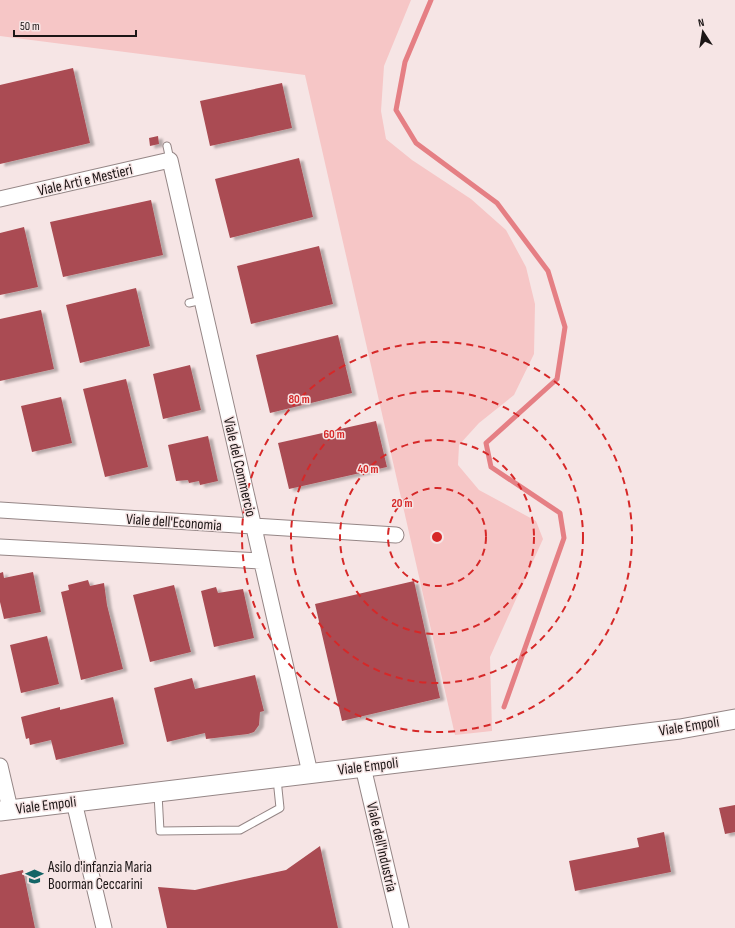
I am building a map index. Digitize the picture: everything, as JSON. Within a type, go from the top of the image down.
[{"type":"street","name":"Viale Arti e Mestieri","points":[[0,199],[169,153]]},
{"type":"street","name":"Viale del Commercio","points":[[169,153],[196,302],[254,527],[310,773]]},
{"type":"street","name":"Viale dell'Economia","points":[[0,510],[396,535]]},
{"type":"street","points":[[0,547],[261,561]]},
{"type":"street","name":"Viale Empoli","points":[[5,810],[680,729],[735,718]]},
{"type":"street","points":[[0,766],[5,810]]},
{"type":"street","name":"Viale dell'Industria","points":[[363,767],[401,928]]},
{"type":"street","points":[[74,802],[104,928]]},
{"type":"lane","points":[[158,791],[160,831],[240,830],[280,808],[277,777]]},
{"type":"shaded area","points":[[0,0],[411,0],[384,66],[381,111],[386,139],[412,160],[471,199],[506,230],[526,267],[535,304],[534,354],[514,395],[479,423],[459,445],[458,465],[479,490],[536,521],[543,539],[490,657],[492,731],[455,735],[305,75],[0,36]]},
{"type":"building","points":[[73,68],[90,143],[0,164],[0,85]]},
{"type":"building","points":[[282,83],[292,128],[210,146],[200,101]]},
{"type":"building","points":[[158,136],[159,144],[150,146],[149,138]]},
{"type":"building","points":[[299,158],[313,217],[230,238],[215,179]]},
{"type":"building","points":[[151,200],[163,255],[63,277],[50,222]]},
{"type":"building","points":[[24,227],[38,287],[0,295],[0,233]]},
{"type":"building","points":[[319,246],[333,304],[251,324],[237,266]]},
{"type":"building","points":[[136,288],[150,346],[80,363],[66,305]]},
{"type":"building","points":[[41,310],[54,369],[0,381],[0,319]]},
{"type":"building","points":[[338,335],[352,393],[270,413],[256,355]]},
{"type":"building","points":[[190,365],[201,410],[163,419],[153,374]]},
{"type":"building","points":[[126,379],[148,467],[105,477],[83,389]]},
{"type":"building","points":[[61,397],[72,443],[32,452],[21,406]]},
{"type":"building","points":[[376,421],[387,467],[289,489],[278,443]]},
{"type":"building","points":[[208,436],[218,481],[200,485],[199,481],[189,483],[188,480],[176,481],[168,445]]},
{"type":"building","points":[[3,572],[4,578],[33,572],[41,612],[4,619],[0,602],[0,573]]},
{"type":"building","points":[[88,580],[90,586],[104,583],[107,605],[123,669],[81,680],[61,592],[69,590],[68,585]]},
{"type":"building","points":[[414,581],[440,698],[342,721],[315,604]]},
{"type":"building","points":[[174,585],[191,652],[150,662],[133,595]]},
{"type":"building","points":[[216,587],[218,593],[243,589],[254,638],[214,647],[201,591]]},
{"type":"building","points":[[47,636],[59,684],[21,693],[10,645]]},
{"type":"building","points":[[255,675],[264,711],[260,712],[259,725],[254,732],[206,739],[205,733],[167,742],[154,688],[192,678],[195,689]]},
{"type":"building","points":[[113,697],[124,744],[56,760],[51,740],[30,745],[29,738],[26,739],[21,717],[60,707],[60,710]]},
{"type":"building","points":[[735,805],[735,832],[725,834],[719,808]]},
{"type":"building","points":[[664,832],[671,872],[575,891],[569,861],[639,847],[637,838]]},
{"type":"building","points":[[320,846],[338,928],[167,928],[158,887],[195,890],[286,870]]},
{"type":"building","points":[[23,870],[35,928],[0,928],[0,875]]},
{"type":"waterway","points":[[431,0],[405,62],[396,110],[416,143],[497,203],[548,271],[565,327],[557,379],[486,443],[491,467],[560,513],[564,538],[504,707]]},
{"type":"place","name":"Asilo d'infanzia Maria Boorman Ceccarini","points":[[35,876]]}]
